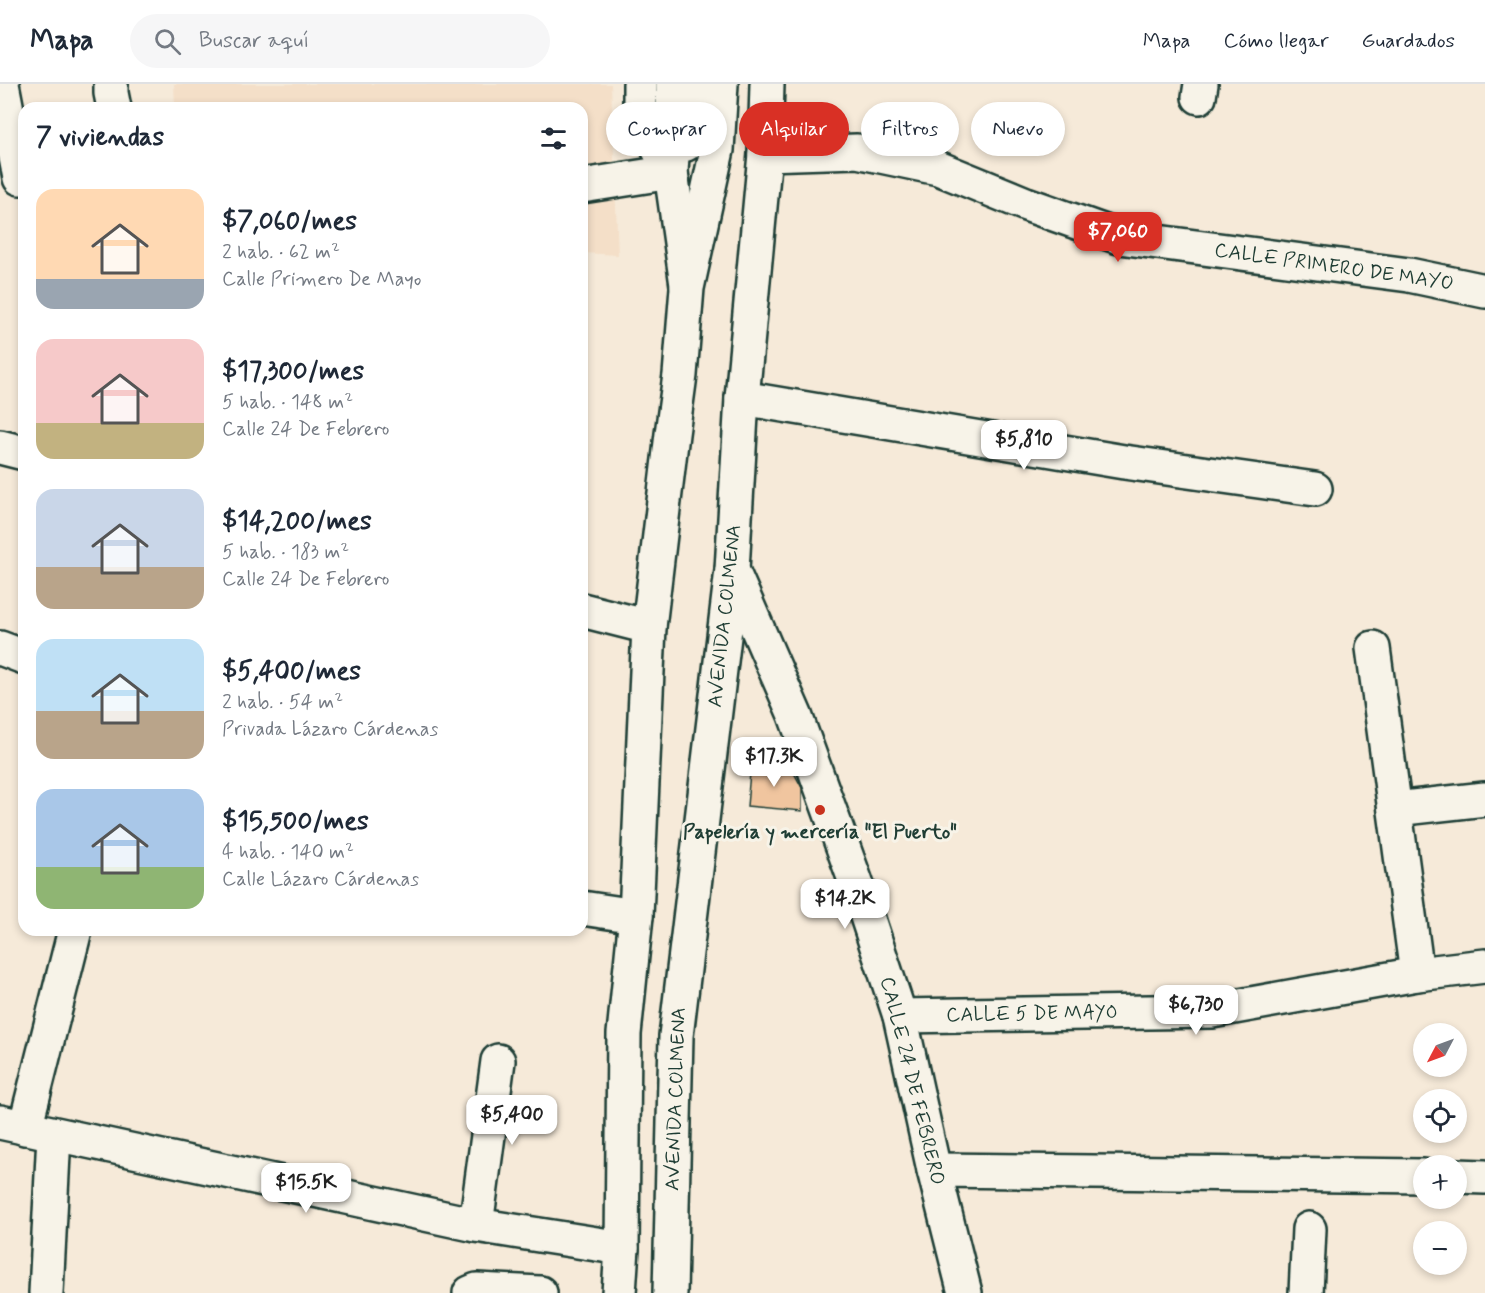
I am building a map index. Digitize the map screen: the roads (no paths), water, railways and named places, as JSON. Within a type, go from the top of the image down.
[{"type":"street","points":[[2,84],[18,168]]},
{"type":"street","points":[[111,84],[113,102]]},
{"type":"street","points":[[640,84],[640,114],[671,172]]},
{"type":"street","points":[[673,84],[674,123],[671,172],[687,288]]},
{"type":"street","points":[[671,172],[696,124],[696,84]]},
{"type":"street","points":[[619,1293],[622,1248],[624,1034],[636,916],[649,627],[680,375],[687,288],[717,150],[721,84]]},
{"type":"street","name":"AVENIDA COLMENA","points":[[766,102],[767,84]]},
{"type":"street","name":"CALLE PRIMERO DE MAYO","points":[[849,151],[938,168],[1026,204],[1119,237],[1409,274],[1485,291]]},
{"type":"street","name":"AVENIDA COLMENA","points":[[670,1293],[675,1036],[732,570],[741,398],[765,156]]},
{"type":"street","points":[[588,185],[671,172]]},
{"type":"street","points":[[741,398],[1124,462],[1315,489]]},
{"type":"street","points":[[0,447],[18,452]]},
{"type":"street","name":"CALLE 24 DE FEBRERO","points":[[732,570],[795,715],[855,880],[900,1016],[964,1293]]},
{"type":"street","points":[[588,612],[649,627]]},
{"type":"street","points":[[0,648],[18,655]]},
{"type":"street","points":[[1373,648],[1417,974]]},
{"type":"street","points":[[1395,809],[1485,799]]},
{"type":"street","points":[[588,909],[636,916]]},
{"type":"street","points":[[46,1293],[26,1128],[74,936]]},
{"type":"street","name":"CALLE 5 DE MAYO","points":[[900,1016],[1212,1011],[1417,974],[1485,966]]},
{"type":"street","points":[[476,1225],[498,1061]]},
{"type":"street","points":[[26,1128],[476,1225],[622,1248]]},
{"type":"street","points":[[934,1170],[1413,1176]]},
{"type":"street","points":[[1467,1176],[1485,1177]]},
{"type":"street","points":[[1306,1293],[1309,1229]]},
{"type":"street","points":[[470,1293],[477,1290],[540,1293]]},
{"type":"place","name":"Papelería y mercería \"El Puerto\"","points":[[820,810]]}]
